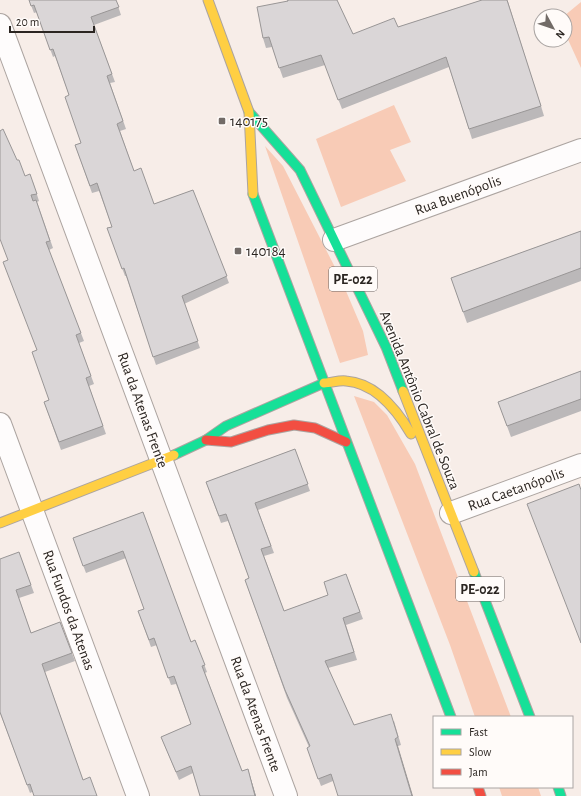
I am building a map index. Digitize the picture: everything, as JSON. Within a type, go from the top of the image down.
[{"type":"main road","name":"Avenida Antônio Cabral de Souza","points":[[208,0],[249,112],[253,197],[451,716]]},
{"type":"main road","name":"Avenida Antônio Cabral de Souza","points":[[249,112],[300,170],[386,347],[530,716]]},
{"type":"main road","points":[[0,523],[162,460],[206,440],[226,426],[324,383],[345,381],[375,391],[398,412],[416,442],[431,461]]},
{"type":"main road","points":[[206,440],[231,442],[268,430],[294,425],[315,428],[346,442]]},
{"type":"street","name":"Rua da Atenas Frente","points":[[0,25],[286,796]]},
{"type":"street","name":"Rua Buenópolis","points":[[334,240],[581,150]]},
{"type":"street","name":"Rua Fundos da Atenas","points":[[0,424],[138,796]]},
{"type":"street","name":"Rua Caetanópolis","points":[[451,513],[581,465]]},
{"type":"shaded area","points":[[581,2],[581,68],[572,48],[573,9]]},
{"type":"shaded area","points":[[394,105],[411,142],[390,150],[406,181],[341,207],[316,139]]},
{"type":"shaded area","points":[[265,146],[283,166],[340,277],[363,331],[368,355],[340,363]]},
{"type":"shaded area","points":[[354,396],[374,402],[387,415],[415,464],[511,716],[475,716],[450,645]]},
{"type":"shaded area","points":[[499,788],[538,788],[541,796],[502,796]]},
{"type":"building","points":[[29,0],[116,0],[119,7],[91,17],[112,74],[107,76],[123,121],[117,124],[134,171],[141,168],[154,204],[193,190],[227,276],[182,296],[198,341],[153,357],[124,268],[122,269],[107,228],[112,227],[97,183],[90,186],[75,145],[81,143],[65,97],[69,95],[53,49],[50,50],[34,5],[31,6]]},
{"type":"building","points":[[288,0],[337,0],[353,34],[394,18],[398,27],[482,0],[507,0],[541,106],[469,129],[446,57],[338,100],[321,55],[279,68],[269,37],[263,38],[257,7]]},
{"type":"building","points":[[3,129],[17,160],[19,160],[25,176],[30,174],[37,194],[31,195],[33,201],[36,200],[50,241],[46,242],[81,333],[76,335],[91,376],[86,378],[103,426],[59,442],[44,402],[49,400],[32,352],[37,350],[3,262],[8,260],[0,239],[0,131]]},
{"type":"building","points":[[581,231],[581,268],[463,312],[451,278]]},
{"type":"building","points":[[581,371],[581,399],[507,426],[498,402]]},
{"type":"building","points":[[295,449],[308,484],[255,503],[271,546],[261,549],[284,611],[328,595],[324,582],[346,574],[360,612],[343,618],[354,652],[325,661],[354,725],[391,714],[398,737],[395,739],[412,796],[338,796],[331,774],[318,779],[307,748],[310,746],[285,690],[245,580],[249,578],[226,514],[219,516],[206,482]]},
{"type":"building","points":[[579,484],[581,490],[581,643],[527,504]]},
{"type":"building","points":[[143,512],[191,642],[195,640],[205,665],[202,666],[242,771],[248,769],[255,796],[200,796],[191,766],[176,772],[161,737],[191,724],[174,676],[168,678],[154,638],[149,640],[138,611],[144,609],[123,551],[83,566],[73,538]]},
{"type":"building","points":[[19,552],[31,585],[16,590],[31,633],[60,622],[72,653],[42,664],[83,780],[90,777],[97,796],[34,796],[30,784],[27,785],[0,712],[0,559]]},
{"type":"traffic: fast","points":[[249,112],[300,170],[386,347],[403,391]]},
{"type":"traffic: fast","points":[[253,194],[451,716]]},
{"type":"traffic: fast","points":[[174,455],[206,440],[226,426],[324,383]]},
{"type":"traffic: fast","points":[[474,572],[530,716]]},
{"type":"traffic: fast","points":[[558,788],[561,796]]},
{"type":"traffic: slow","points":[[208,0],[249,112],[253,194]]},
{"type":"traffic: slow","points":[[324,383],[346,381],[357,383],[376,392],[392,407],[411,434]]},
{"type":"traffic: slow","points":[[403,391],[474,572]]},
{"type":"traffic: slow","points":[[0,523],[174,455]]},
{"type":"traffic: jam","points":[[206,440],[231,442],[268,430],[294,425],[315,428],[346,442]]},
{"type":"traffic: jam","points":[[478,788],[481,796]]},
{"type":"place","name":"140175","points":[[222,121]]},
{"type":"place","name":"140184","points":[[238,251]]}]
